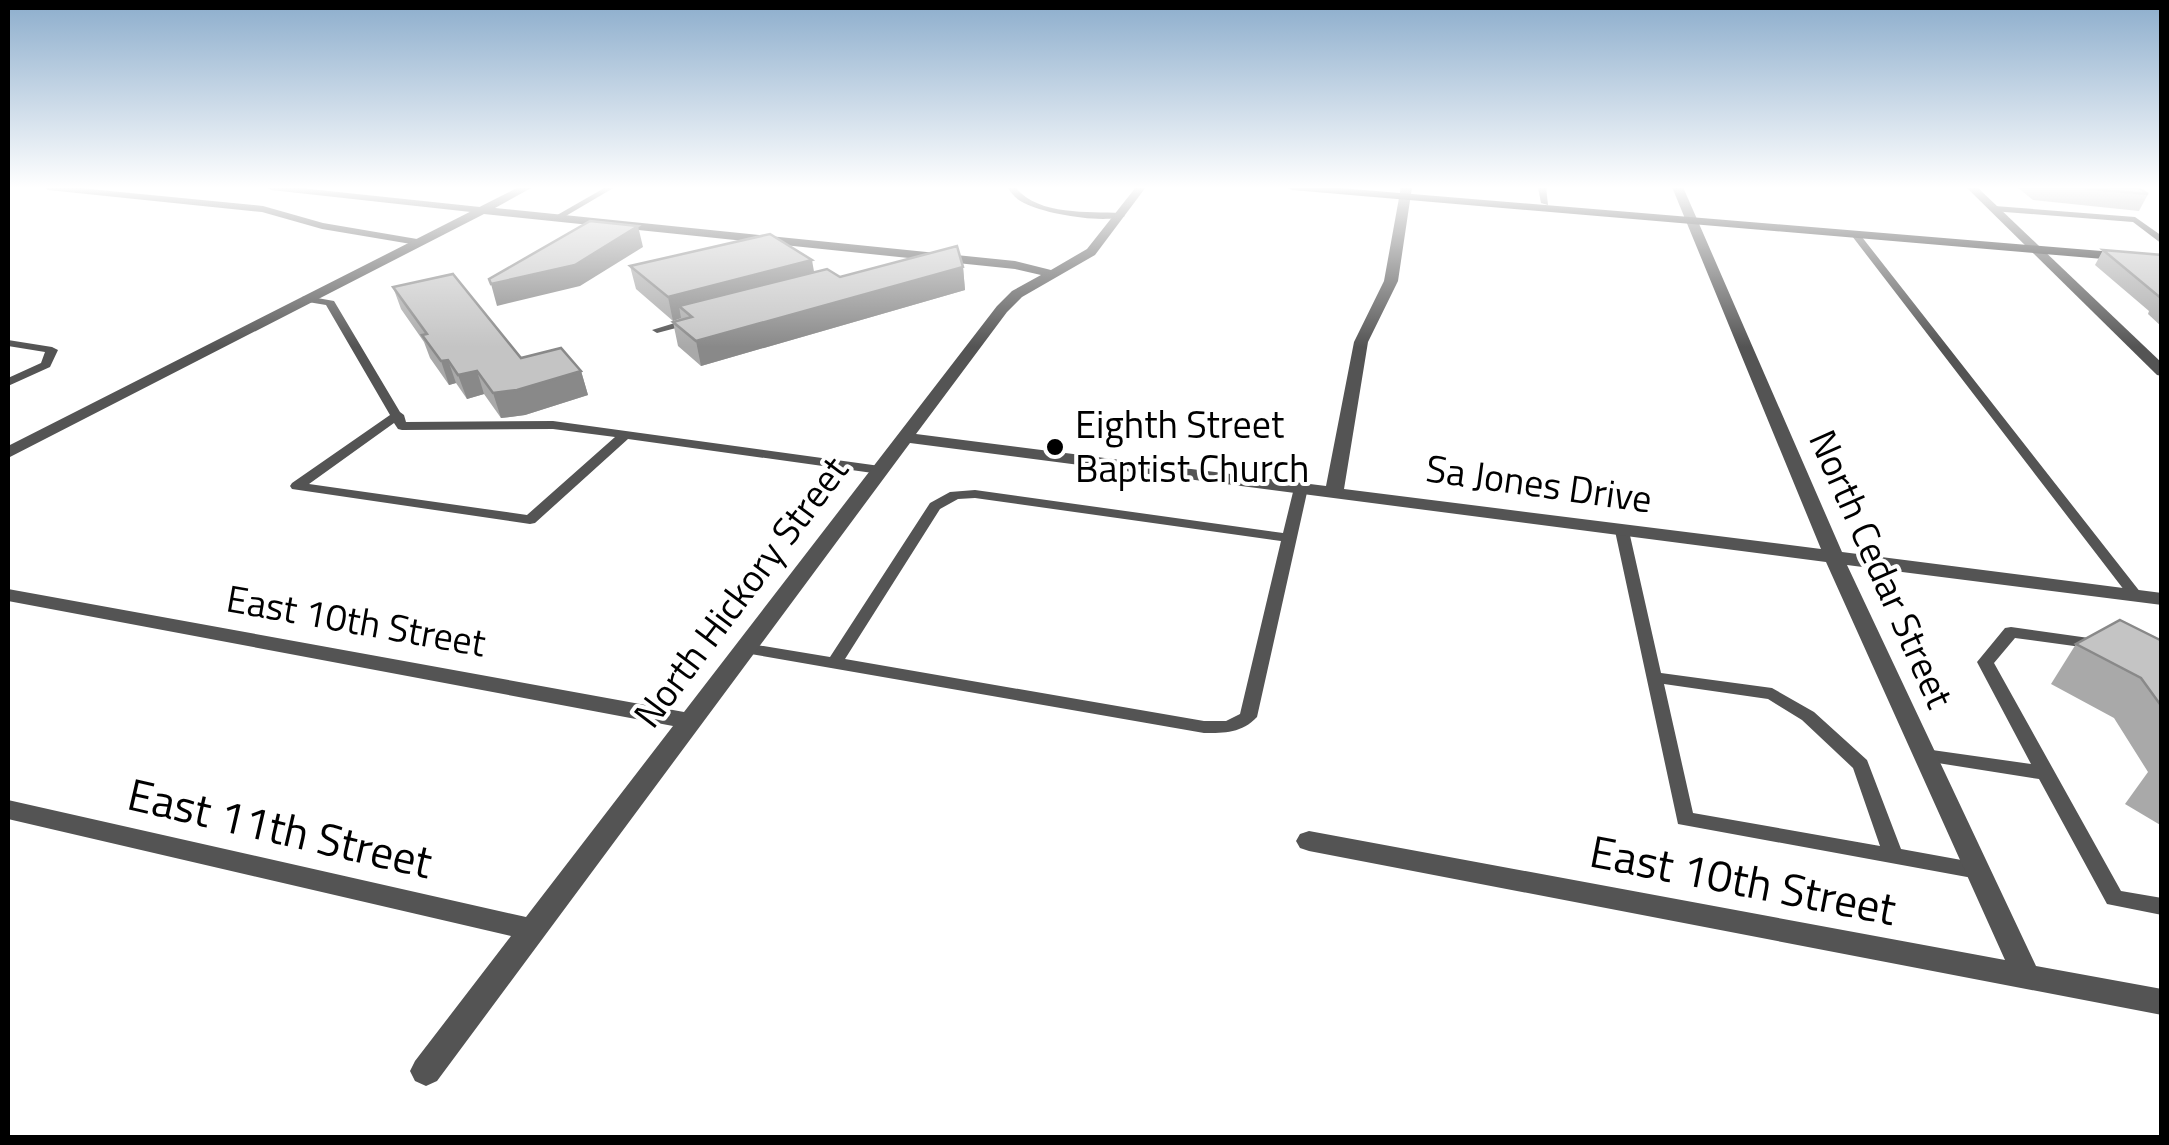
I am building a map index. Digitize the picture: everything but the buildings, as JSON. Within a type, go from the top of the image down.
[{"type":"street","points":[[8,453],[420,240]]},
{"type":"street","points":[[780,240],[1015,264],[1053,274]]},
{"type":"street","name":"North Hickory Street","points":[[426,1071],[1002,309],[1017,294],[1091,252],[1101,240]]},
{"type":"street","points":[[1334,492],[1360,342],[1391,282],[1398,240]]},
{"type":"street","name":"North Cedar Street","points":[[1701,240],[1834,556],[2027,977]]},
{"type":"street","points":[[1950,240],[2032,246]]},
{"type":"street","points":[[1967,240],[2162,257]]},
{"type":"street","points":[[2026,240],[2162,372]]},
{"type":"street","name":"Sa Jones Drive","points":[[907,438],[2162,599]]},
{"type":"street","name":"East 10th Street","points":[[8,595],[690,721]]},
{"type":"street","name":"East 11th Street","points":[[8,809],[533,930]]},
{"type":"street","name":"East 10th Street","points":[[1309,841],[2162,1002]]},
{"type":"lane","points":[[408,240],[417,242]]},
{"type":"lane","points":[[1860,240],[2136,596]]},
{"type":"lane","points":[[903,266],[926,255]]},
{"type":"lane","points":[[306,299],[330,303],[402,426],[553,425],[880,470]]},
{"type":"lane","points":[[657,330],[695,320]]},
{"type":"lane","points":[[8,343],[52,350],[46,364],[8,382]]},
{"type":"lane","points":[[398,415],[297,486],[530,520],[625,435]]},
{"type":"lane","points":[[745,648],[1204,727],[1229,728],[1248,717],[1301,488]]},
{"type":"lane","points":[[834,663],[935,506],[956,496],[975,494],[1288,538]]},
{"type":"lane","points":[[1622,531],[1685,819],[1978,871]]},
{"type":"lane","points":[[2124,648],[2011,632],[1986,662],[2114,898],[2162,907]]},
{"type":"lane","points":[[1652,677],[1772,694],[1808,716],[1861,765],[1893,856]]},
{"type":"lane","points":[[1925,754],[2045,773]]},
{"type":"place","name":"Eighth Street Baptist Church","points":[[1055,447]]}]
